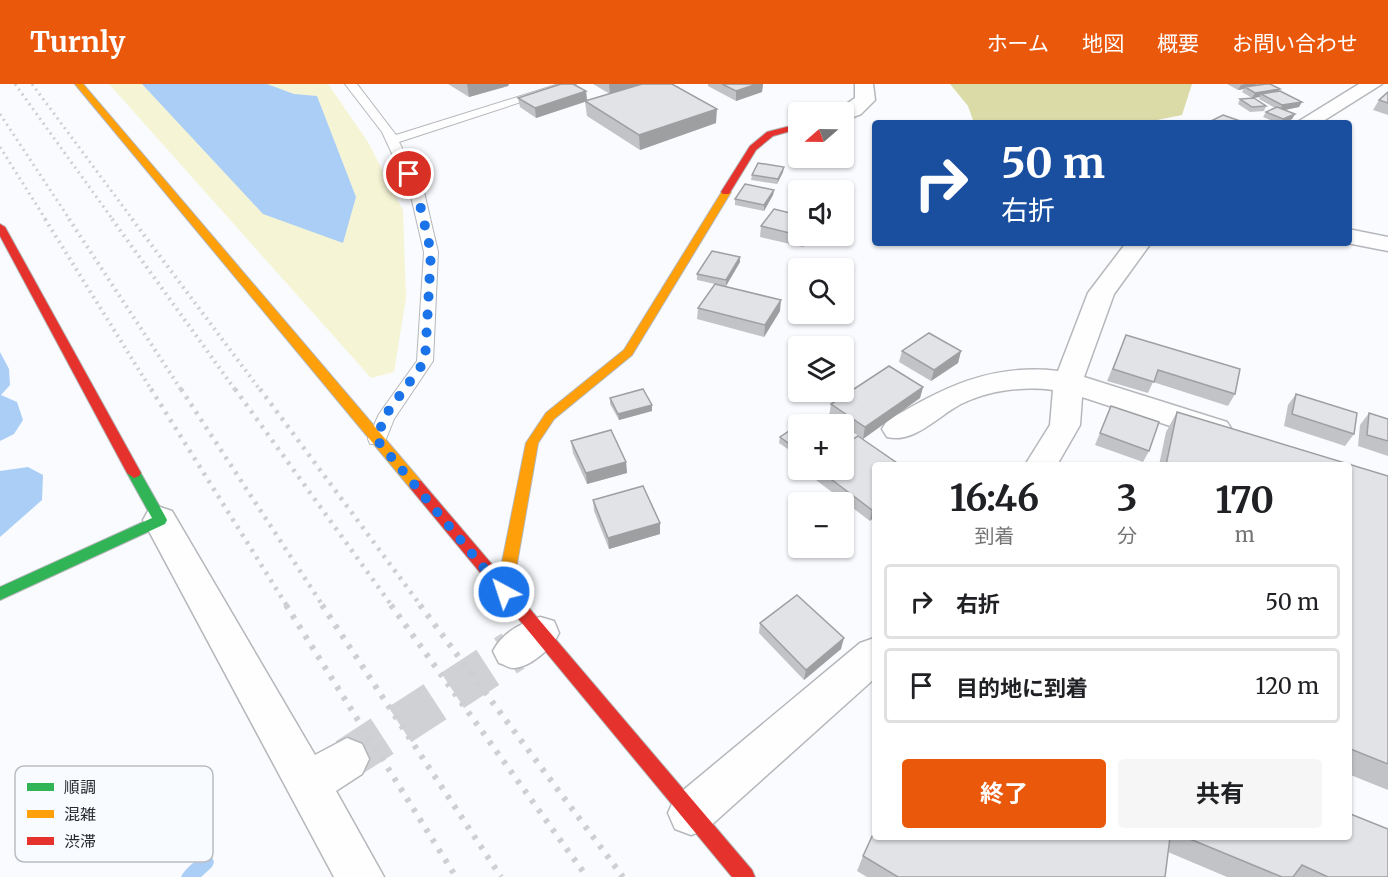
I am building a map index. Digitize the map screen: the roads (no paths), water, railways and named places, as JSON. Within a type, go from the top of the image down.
[{"type":"street","points":[[79,84],[504,592],[526,642],[691,813],[745,877]]},
{"type":"street","points":[[854,110],[865,100],[864,84]]},
{"type":"street","points":[[1311,120],[1373,84]]},
{"type":"street","points":[[504,592],[532,443],[550,416],[628,352],[753,148],[770,134],[788,129]]},
{"type":"street","points":[[0,227],[6,251],[360,877]]},
{"type":"street","points":[[1352,237],[1388,244]]},
{"type":"street","points":[[1043,462],[1065,424],[1068,382],[1101,293],[1137,246]]},
{"type":"street","points":[[898,429],[952,396],[994,383],[1028,377],[1068,382],[1248,440]]},
{"type":"street","points":[[0,594],[160,520]]},
{"type":"street","points":[[691,813],[872,657]]},
{"type":"street","points":[[308,784],[347,759]]},
{"type":"lane","points":[[351,84],[392,140],[417,192],[431,252],[425,361],[384,417],[377,440]]},
{"type":"lane","points":[[392,140],[570,84]]},
{"type":"water","points":[[142,84],[267,84],[294,94],[317,96],[356,197],[343,243],[263,214]]},
{"type":"water","points":[[0,352],[9,369],[10,385],[1,395],[17,402],[23,420],[14,434],[0,441]]},
{"type":"water","points":[[28,467],[43,475],[42,500],[0,537],[0,471]]},
{"type":"waterway","points":[[189,877],[207,862]]},
{"type":"tunnel","points":[[347,759],[513,651]]},
{"type":"railway","points":[[15,84],[113,220]]},
{"type":"railway","points":[[32,84],[133,220]]},
{"type":"railway","points":[[0,114],[70,220]]},
{"type":"railway","points":[[0,147],[46,220]]},
{"type":"railway","points":[[45,219],[152,391]]},
{"type":"railway","points":[[69,219],[182,391]]},
{"type":"railway","points":[[112,219],[236,391]]},
{"type":"railway","points":[[132,219],[261,391]]},
{"type":"railway","points":[[151,389],[287,606]]},
{"type":"railway","points":[[181,389],[323,606]]},
{"type":"railway","points":[[235,389],[392,606]]},
{"type":"railway","points":[[260,389],[421,606]]},
{"type":"railway","points":[[286,605],[456,877]]},
{"type":"railway","points":[[322,605],[501,877]]},
{"type":"railway","points":[[391,605],[587,877]]},
{"type":"railway","points":[[420,605],[623,877]]}]
